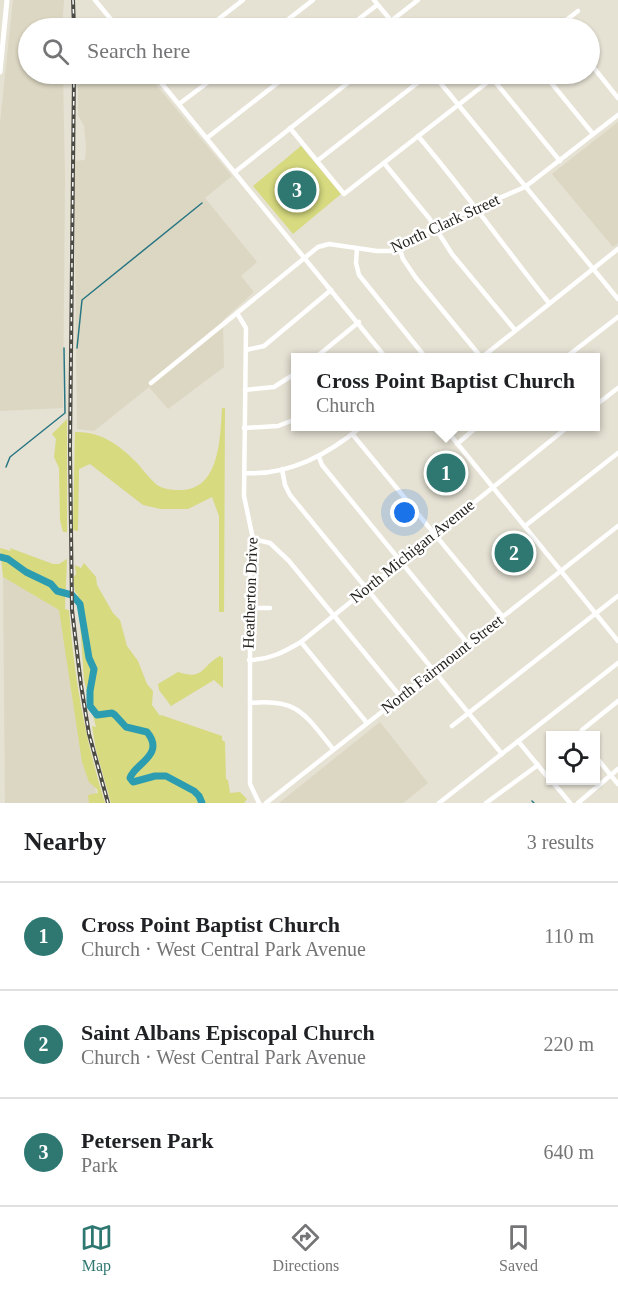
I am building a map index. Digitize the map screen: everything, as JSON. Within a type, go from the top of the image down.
[{"type":"main road","points":[[0,72],[7,0]]},
{"type":"street","points":[[95,0],[110,18]]},
{"type":"street","points":[[220,18],[243,0]]},
{"type":"street","points":[[290,18],[313,0]]},
{"type":"street","points":[[395,18],[418,0]]},
{"type":"street","points":[[358,18],[376,2],[389,18]]},
{"type":"street","points":[[570,18],[578,11]]},
{"type":"street","points":[[600,76],[618,98]]},
{"type":"street","points":[[162,84],[359,322],[381,353]]},
{"type":"street","points":[[179,104],[206,84]]},
{"type":"street","points":[[207,138],[276,84]]},
{"type":"street","points":[[235,172],[346,84]]},
{"type":"street","points":[[317,161],[416,84]]},
{"type":"street","points":[[442,84],[618,299]]},
{"type":"street","points":[[290,128],[345,194],[484,84]]},
{"type":"street","points":[[497,84],[560,160]]},
{"type":"street","points":[[552,84],[593,134]]},
{"type":"street","name":"North Clark Street","points":[[152,382],[318,247],[329,244],[384,252],[399,247],[435,226],[525,187],[618,115]]},
{"type":"street","points":[[418,136],[549,303]]},
{"type":"street","points":[[384,163],[435,226],[452,254],[515,330]]},
{"type":"street","points":[[399,247],[403,259],[416,278],[478,353]]},
{"type":"street","points":[[357,248],[356,263],[359,275],[423,353]]},
{"type":"street","points":[[486,353],[618,249]]},
{"type":"street","points":[[246,350],[264,346],[331,290]]},
{"type":"street","name":"Heatherton Drive","points":[[237,313],[246,328],[244,496],[253,539],[249,608],[250,784],[259,803]]},
{"type":"street","points":[[571,353],[618,317]]},
{"type":"street","points":[[320,353],[359,322]]},
{"type":"street","points":[[245,390],[274,387],[291,376]]},
{"type":"street","points":[[600,402],[618,388]]},
{"type":"street","points":[[244,428],[278,426],[291,421]]},
{"type":"street","points":[[244,473],[282,469],[319,457],[356,431]]},
{"type":"street","points":[[447,431],[618,641]]},
{"type":"street","points":[[457,444],[472,431]]},
{"type":"street","name":"North Michigan Avenue","points":[[249,660],[270,658],[301,642],[563,431]]},
{"type":"street","points":[[352,435],[502,616]]},
{"type":"street","points":[[525,526],[618,453]]},
{"type":"street","points":[[319,457],[322,465],[468,644]]},
{"type":"street","points":[[282,469],[285,485],[290,495],[502,754]]},
{"type":"street","name":"North Fairmount Street","points":[[266,803],[618,526]]},
{"type":"street","points":[[253,539],[270,543],[278,549],[400,696]]},
{"type":"street","points":[[452,726],[618,596]]},
{"type":"street","points":[[249,608],[270,608]]},
{"type":"street","points":[[301,642],[367,723]]},
{"type":"street","points":[[439,803],[618,663]]},
{"type":"street","points":[[582,731],[618,701]]},
{"type":"street","points":[[250,703],[287,705],[300,710],[333,749]]},
{"type":"street","points":[[518,741],[546,774]]},
{"type":"street","points":[[600,762],[618,784]]},
{"type":"street","points":[[486,803],[538,765]]},
{"type":"street","points":[[578,803],[618,770]]},
{"type":"street","points":[[555,785],[570,803]]},
{"type":"street","points":[[494,798],[498,803]]},
{"type":"shaded area","points":[[13,0],[64,0],[63,18],[18,18],[18,84],[63,84],[65,179],[63,408],[0,411],[0,123]]},
{"type":"shaded area","points":[[81,84],[155,84],[232,176],[205,198],[257,262],[241,276],[254,292],[223,320],[224,367],[168,409],[149,387],[94,431],[77,429],[74,161],[85,160],[86,147],[84,126],[78,115],[78,86]]},
{"type":"shaded area","points":[[618,122],[618,243],[613,247],[552,174]]},
{"type":"shaded area","points":[[3,577],[66,614],[71,692],[99,803],[5,803]]},
{"type":"shaded area","points":[[380,722],[428,783],[403,803],[279,803]]},
{"type":"green space","points":[[301,146],[341,194],[293,234],[253,186]]},
{"type":"green space","points":[[222,408],[225,408],[224,612],[219,612],[219,516],[212,497],[188,509],[161,509],[143,505],[90,464],[79,469],[78,531],[73,530],[75,432],[93,434],[110,441],[131,457],[159,486],[175,490],[192,488],[210,473],[215,461]]},
{"type":"green space","points":[[67,419],[67,532],[63,532],[60,520],[59,468],[54,457],[56,439],[52,434]]},
{"type":"green space","points":[[0,548],[11,551],[10,548],[53,564],[59,564],[67,559],[65,609],[69,610],[77,683],[86,732],[105,803],[89,803],[88,795],[98,793],[89,782],[82,762],[59,610],[3,577]]},
{"type":"green space","points":[[84,563],[96,577],[97,585],[113,613],[120,620],[127,646],[138,661],[147,684],[153,691],[152,705],[160,716],[222,736],[225,742],[226,779],[230,793],[240,792],[247,799],[244,803],[111,803],[96,750],[92,726],[96,727],[84,680],[78,595],[75,592],[73,578],[76,574],[75,565],[81,568]]},
{"type":"green space","points":[[220,656],[223,658],[223,688],[214,680],[171,706],[159,690],[158,684],[178,672],[198,674]]},
{"type":"waterway","points":[[77,348],[82,300],[202,203]]},
{"type":"waterway","points":[[6,467],[10,457],[65,413],[64,348]]},
{"type":"waterway","points":[[0,557],[8,559],[26,572],[51,584],[57,591],[72,595],[80,604],[89,658],[94,669],[90,706],[97,715],[112,713],[126,727],[147,732],[152,740],[151,753],[133,773],[130,778],[133,782],[155,776],[166,776],[194,791],[202,803]]},
{"type":"railway","points":[[73,0],[74,18]]},
{"type":"railway","points":[[74,84],[70,449],[72,610],[89,734],[108,803]]},
{"type":"place","name":"Petersen Park","points":[[297,190]]},
{"type":"place","name":"Cross Point Baptist Church","points":[[446,473]]},
{"type":"place","name":"Saint Albans Episcopal Church","points":[[514,553]]}]
